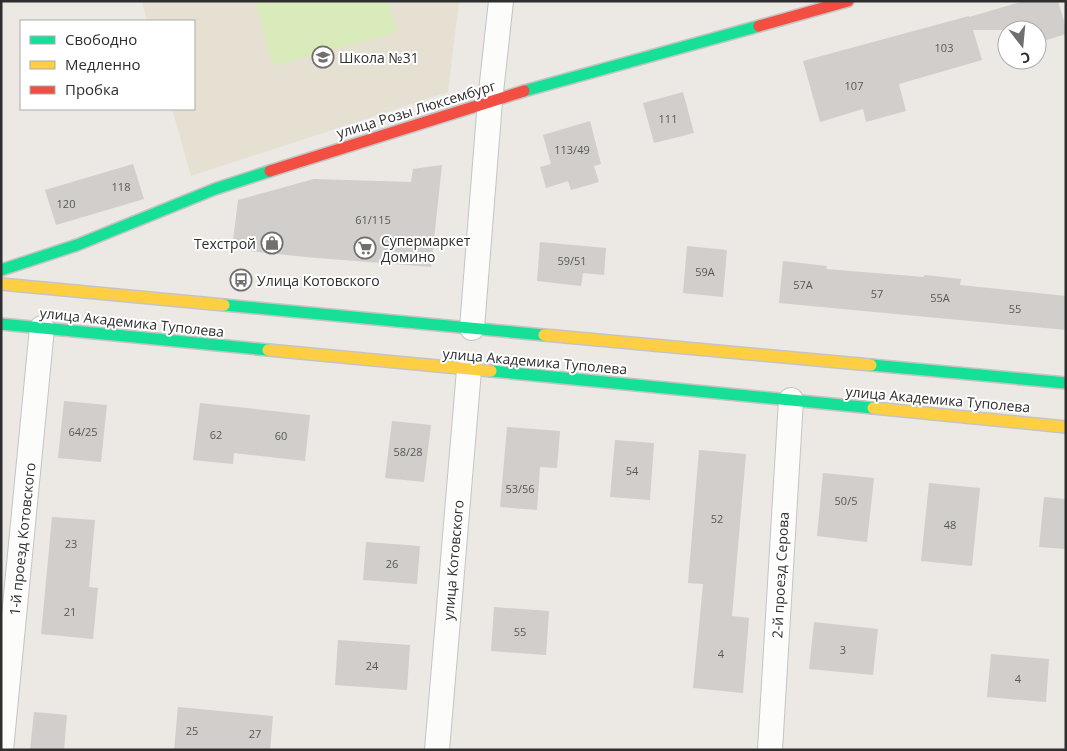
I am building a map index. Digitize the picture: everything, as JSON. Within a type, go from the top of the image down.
[{"type":"main road","name":"улица Розы Люксембург","points":[[1,270],[77,245],[215,189],[490,101],[848,1]]},
{"type":"main road","name":"улица Академика Туполева","points":[[1,284],[1066,383]]},
{"type":"main road","name":"улица Академика Туполева","points":[[1,324],[1066,427]]},
{"type":"street","points":[[472,328],[490,101],[501,1]]},
{"type":"street","name":"1-й проезд Котовского","points":[[1,750],[42,328]]},
{"type":"street","name":"улица Котовского","points":[[437,750],[469,370]]},
{"type":"street","name":"2-й проезд Серова","points":[[770,750],[791,400]]},
{"type":"shaded area","name":"Школа №31","points":[[142,1],[459,1],[448,92],[191,176],[172,110],[195,110],[195,20],[147,20]]},
{"type":"green space","points":[[255,1],[388,1],[397,32],[273,66]]},
{"type":"building","points":[[1024,1],[1058,1],[1066,34],[1047,40],[1047,20],[997,20],[997,30],[973,30],[982,60],[899,84],[906,111],[866,122],[863,109],[820,122],[803,61]]},
{"type":"building","points":[[683,92],[694,133],[654,143],[643,103]]},
{"type":"building","points":[[590,121],[601,164],[594,166],[599,182],[571,190],[568,181],[546,188],[540,167],[551,164],[543,135]]},
{"type":"building","points":[[133,164],[144,199],[56,225],[45,190]]},
{"type":"building","points":[[442,165],[431,267],[232,249],[238,200],[314,179],[411,182],[413,169]]},
{"type":"building","points":[[540,242],[606,248],[604,275],[583,273],[581,286],[537,281]]},
{"type":"building","points":[[687,246],[727,250],[723,297],[683,293]]},
{"type":"building","points":[[783,261],[827,266],[826,269],[961,279],[960,285],[1066,296],[1066,330],[779,303]]},
{"type":"building","points":[[64,401],[107,405],[101,462],[58,458]]},
{"type":"building","points":[[200,403],[310,415],[305,461],[234,453],[233,464],[193,460]]},
{"type":"building","points":[[392,421],[431,425],[424,482],[385,478]]},
{"type":"building","points":[[507,427],[560,431],[557,468],[540,467],[537,510],[500,507]]},
{"type":"building","points":[[615,440],[654,443],[650,500],[610,497]]},
{"type":"building","points":[[699,450],[746,454],[732,616],[749,618],[743,693],[693,688],[703,584],[688,583]]},
{"type":"building","points":[[823,473],[874,478],[867,542],[817,536]]},
{"type":"building","points":[[929,483],[980,488],[972,566],[921,561]]},
{"type":"building","points":[[1044,497],[1066,499],[1066,549],[1039,547]]},
{"type":"building","points":[[52,517],[95,520],[89,587],[98,588],[93,639],[41,634]]},
{"type":"building","points":[[366,542],[420,546],[417,584],[363,580]]},
{"type":"building","points":[[494,607],[549,611],[546,655],[491,651]]},
{"type":"building","points":[[814,622],[878,629],[873,675],[809,669]]},
{"type":"building","points":[[338,640],[410,645],[407,690],[335,685]]},
{"type":"building","points":[[991,654],[1049,659],[1046,702],[987,697]]},
{"type":"building","points":[[178,707],[273,716],[270,750],[174,750]]},
{"type":"building","points":[[34,712],[67,715],[64,750],[30,750]]},
{"type":"traffic: fast","points":[[524,91],[759,26]]},
{"type":"traffic: fast","points":[[1,270],[77,245],[215,189],[270,171]]},
{"type":"traffic: fast","points":[[224,305],[544,335]]},
{"type":"traffic: fast","points":[[1,324],[268,350]]},
{"type":"traffic: fast","points":[[871,365],[1066,383]]},
{"type":"traffic: fast","points":[[491,371],[873,408]]},
{"type":"traffic: slow","points":[[1,284],[224,305]]},
{"type":"traffic: slow","points":[[544,335],[871,365]]},
{"type":"traffic: slow","points":[[268,350],[491,371]]},
{"type":"traffic: slow","points":[[873,408],[1066,427]]},
{"type":"traffic: jam","points":[[759,26],[848,1]]},
{"type":"traffic: jam","points":[[270,171],[524,91]]},
{"type":"place","name":"Школа №31","points":[[323,57]]},
{"type":"place","name":"Техстрой","points":[[272,243]]},
{"type":"place","name":"Супермаркет Домино","points":[[365,248]]},
{"type":"place","name":"Улица Котовского","points":[[241,280]]}]
